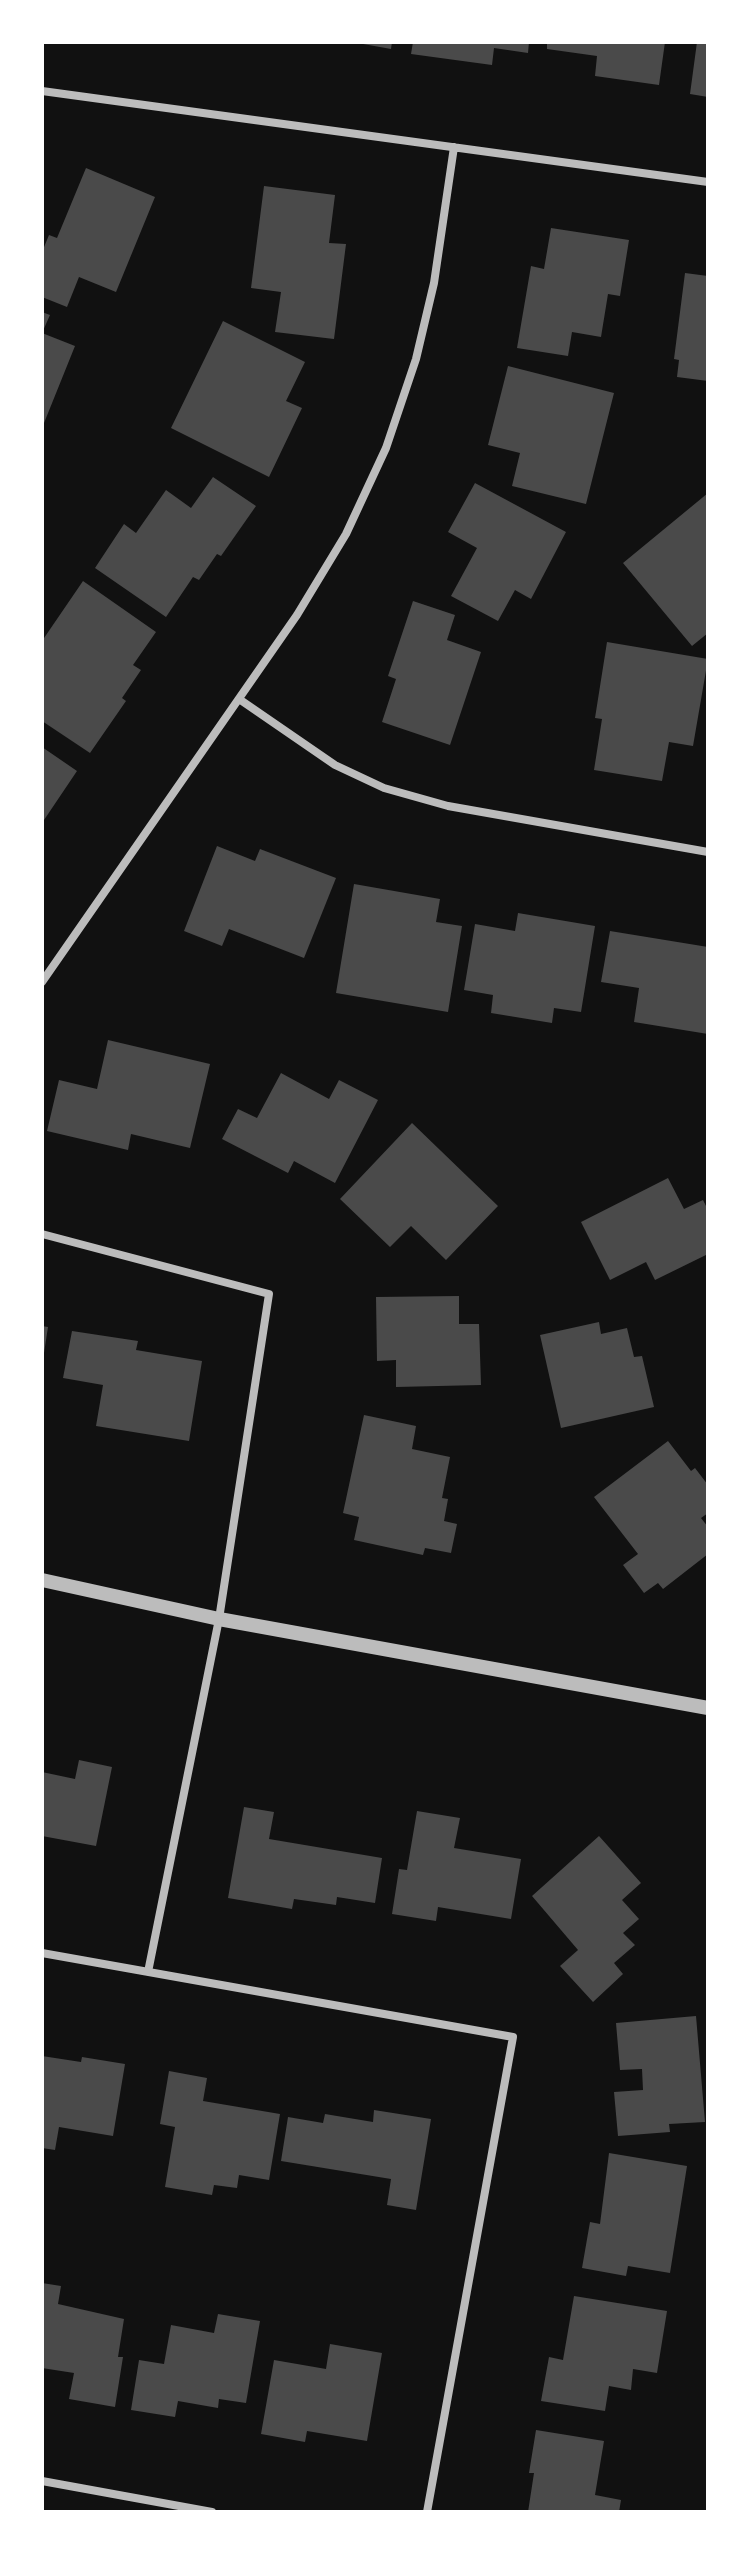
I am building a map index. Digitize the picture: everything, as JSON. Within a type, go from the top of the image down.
[{"type":"street","points":[[42,91],[708,182]]},
{"type":"street","points":[[42,982],[297,615],[346,534],[386,448],[416,359],[434,283],[454,147]]},
{"type":"street","points":[[239,699],[335,765],[384,788],[448,806],[708,852]]},
{"type":"street","points":[[42,1234],[269,1294],[219,1619],[148,1972]]},
{"type":"street","points":[[42,1580],[219,1619],[708,1708]]},
{"type":"street","points":[[42,1953],[513,2037],[427,2512]]},
{"type":"street","points":[[42,2481],[212,2512]]},
{"type":"building","points":[[352,42],[392,42],[391,49]]},
{"type":"building","points":[[413,42],[529,42],[528,53],[494,48],[492,65],[411,54]]},
{"type":"building","points":[[547,42],[665,42],[659,85],[595,76],[597,56],[547,49]]},
{"type":"building","points":[[697,42],[708,42],[708,97],[690,94]]},
{"type":"building","points":[[86,168],[155,197],[116,292],[79,277],[67,307],[42,297],[42,252],[49,235],[57,238]]},
{"type":"building","points":[[264,186],[335,195],[329,243],[346,244],[334,339],[275,332],[281,292],[251,288]]},
{"type":"building","points":[[551,228],[629,240],[620,296],[608,294],[601,337],[572,332],[568,356],[517,348],[531,266],[544,269]]},
{"type":"building","points":[[685,273],[708,276],[708,381],[677,377],[679,360],[674,359]]},
{"type":"building","points":[[42,312],[50,315],[42,333]]},
{"type":"building","points":[[223,321],[305,362],[286,401],[302,408],[269,477],[171,428]]},
{"type":"building","points":[[42,333],[75,346],[42,428]]},
{"type":"building","points":[[508,366],[614,393],[586,504],[512,486],[520,453],[488,445]]},
{"type":"building","points":[[213,477],[256,506],[221,556],[217,554],[199,580],[193,577],[166,617],[95,568],[124,524],[136,533],[166,490],[191,508]]},
{"type":"building","points":[[475,483],[566,532],[531,599],[515,590],[498,621],[451,596],[477,548],[448,532]]},
{"type":"building","points":[[708,493],[708,633],[692,646],[623,563]]},
{"type":"building","points":[[83,581],[156,632],[133,665],[141,670],[122,698],[126,701],[90,753],[42,721],[42,641]]},
{"type":"building","points":[[413,601],[455,615],[447,640],[481,652],[450,745],[382,722],[396,679],[388,676]]},
{"type":"building","points":[[607,642],[708,659],[693,746],[669,742],[662,781],[594,770],[602,719],[595,718]]},
{"type":"building","points":[[42,747],[77,771],[42,823]]},
{"type":"building","points":[[217,846],[255,861],[260,849],[336,878],[304,958],[229,929],[222,946],[184,931]]},
{"type":"building","points":[[354,884],[440,899],[436,922],[462,926],[448,1012],[336,993]]},
{"type":"building","points":[[518,913],[595,926],[581,1012],[554,1008],[552,1023],[491,1013],[493,995],[464,990],[475,924],[515,931]]},
{"type":"building","points":[[610,931],[708,947],[708,1034],[634,1022],[639,988],[601,982]]},
{"type":"building","points":[[108,1040],[210,1064],[190,1148],[131,1134],[128,1150],[47,1131],[59,1080],[97,1089]]},
{"type":"building","points":[[281,1073],[329,1099],[339,1080],[378,1100],[335,1183],[294,1161],[288,1173],[222,1139],[238,1109],[257,1118]]},
{"type":"building","points":[[412,1123],[498,1206],[446,1260],[411,1226],[390,1247],[340,1199]]},
{"type":"building","points":[[668,1178],[684,1209],[703,1200],[708,1210],[708,1254],[655,1280],[646,1262],[610,1280],[581,1222]]},
{"type":"building","points":[[459,1296],[459,1324],[479,1324],[481,1385],[396,1387],[396,1360],[377,1361],[376,1297]]},
{"type":"building","points":[[599,1322],[601,1334],[627,1328],[634,1357],[642,1356],[654,1407],[561,1428],[540,1335]]},
{"type":"building","points":[[42,1326],[48,1327],[44,1353],[42,1353]]},
{"type":"building","points":[[72,1331],[138,1341],[136,1350],[202,1361],[189,1441],[96,1426],[103,1385],[63,1378]]},
{"type":"building","points":[[364,1415],[416,1426],[412,1449],[450,1457],[442,1498],[448,1499],[444,1521],[457,1524],[451,1553],[425,1548],[423,1555],[354,1540],[359,1517],[343,1513]]},
{"type":"building","points":[[668,1441],[691,1471],[695,1468],[708,1485],[708,1513],[701,1518],[708,1527],[708,1554],[663,1589],[658,1583],[644,1593],[623,1565],[638,1554],[594,1497]]},
{"type":"building","points":[[79,1760],[112,1767],[96,1846],[42,1836],[42,1772],[75,1779]]},
{"type":"building","points":[[244,1807],[274,1812],[269,1839],[382,1858],[375,1903],[337,1897],[336,1905],[294,1899],[292,1909],[228,1898]]},
{"type":"building","points":[[417,1811],[460,1818],[454,1848],[521,1859],[511,1919],[438,1907],[436,1921],[392,1914],[399,1869],[407,1870]]},
{"type":"building","points":[[599,1836],[641,1883],[622,1900],[639,1919],[623,1933],[635,1945],[614,1963],[623,1974],[593,2002],[560,1966],[578,1950],[532,1896]]},
{"type":"building","points":[[696,2016],[705,2122],[669,2124],[670,2132],[618,2136],[614,2092],[643,2090],[642,2069],[620,2070],[616,2023]]},
{"type":"building","points":[[42,2056],[81,2062],[82,2057],[125,2064],[113,2136],[59,2127],[55,2150],[42,2148]]},
{"type":"building","points":[[169,2071],[207,2078],[203,2101],[280,2114],[269,2180],[239,2175],[237,2188],[214,2185],[212,2195],[165,2187],[175,2127],[160,2124]]},
{"type":"building","points":[[374,2110],[431,2119],[416,2210],[387,2205],[391,2179],[281,2161],[288,2117],[323,2123],[325,2114],[373,2122]]},
{"type":"building","points":[[609,2153],[687,2166],[670,2273],[628,2266],[626,2276],[582,2268],[590,2222],[600,2224]]},
{"type":"building","points":[[42,2283],[61,2286],[58,2304],[124,2319],[118,2357],[123,2357],[115,2407],[69,2399],[74,2373],[42,2368]]},
{"type":"building","points":[[574,2296],[667,2311],[657,2373],[633,2369],[631,2390],[609,2386],[605,2411],[541,2401],[549,2357],[563,2360]]},
{"type":"building","points":[[218,2314],[260,2321],[246,2403],[219,2399],[218,2408],[178,2401],[175,2417],[131,2410],[139,2360],[164,2364],[171,2325],[214,2333]]},
{"type":"building","points":[[330,2344],[382,2353],[367,2441],[307,2431],[305,2442],[261,2434],[274,2360],[326,2369]]},
{"type":"building","points":[[536,2430],[604,2441],[595,2495],[621,2500],[619,2512],[528,2512],[534,2473],[529,2473]]}]
